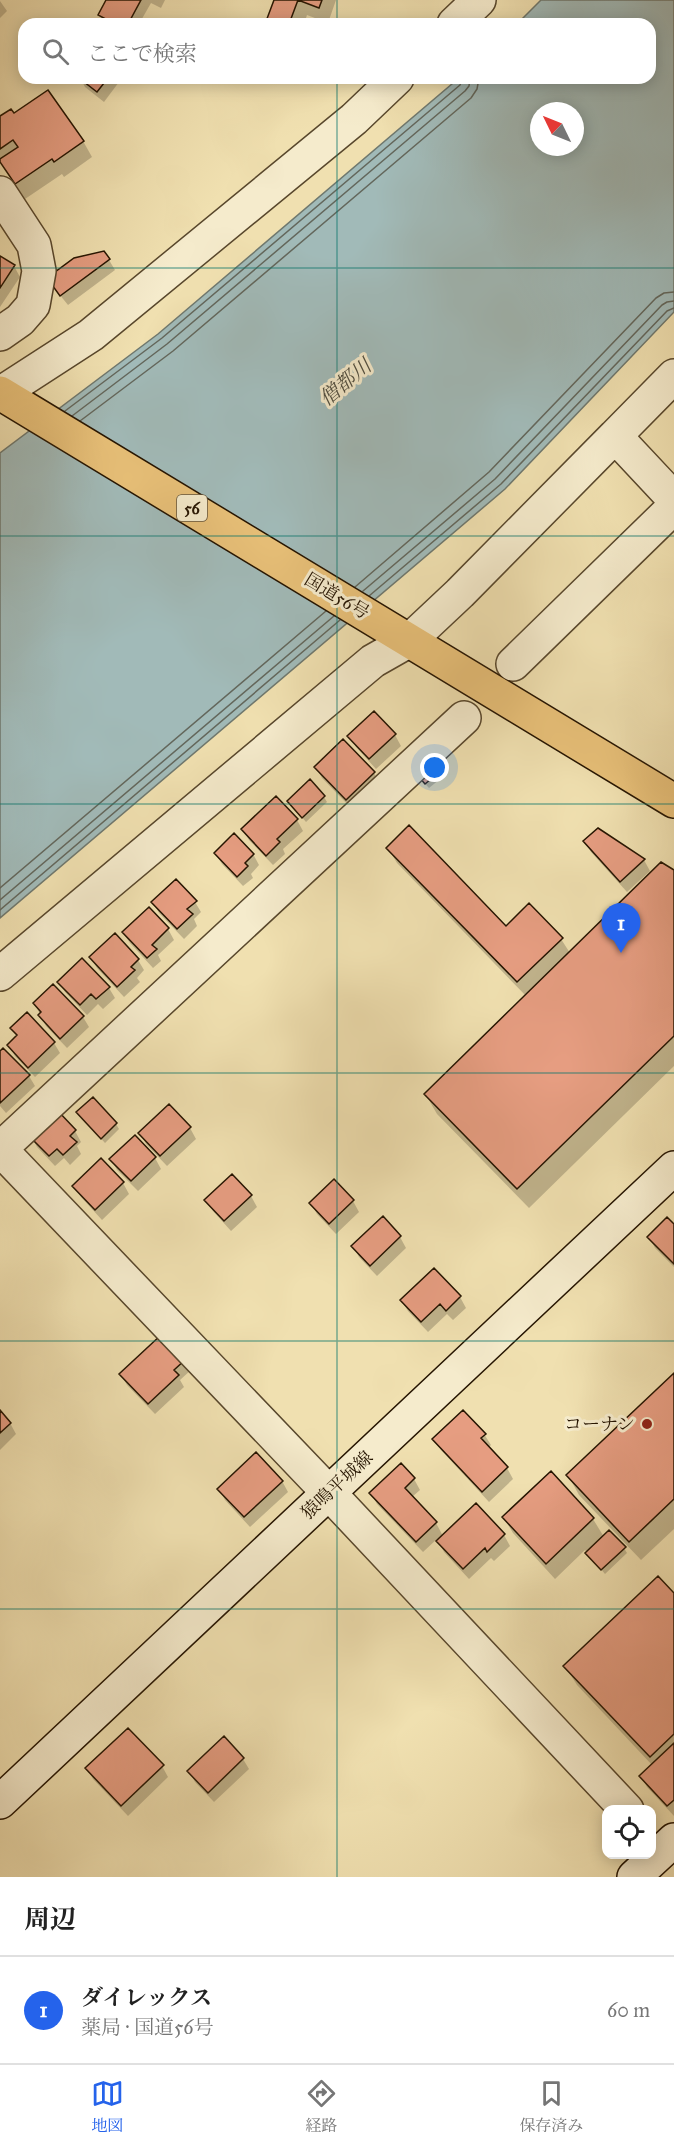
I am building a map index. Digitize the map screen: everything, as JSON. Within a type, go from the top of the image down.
[{"type":"highway","name":"国道56号","points":[[3,395],[674,801]]},
{"type":"street","points":[[3,395],[91,335],[354,119],[391,84]]},
{"type":"street","points":[[0,193],[34,245],[39,271],[33,305],[20,320],[0,334]]},
{"type":"street","points":[[0,974],[373,662],[410,640],[460,593],[674,376]]},
{"type":"street","points":[[615,436],[674,499]]},
{"type":"street","points":[[513,664],[674,507]]},
{"type":"street","points":[[464,718],[0,1149],[623,1805]]},
{"type":"street","name":"猿鳴平城線","points":[[0,1802],[674,1168]]},
{"type":"street","points":[[634,1877],[666,1846]]},
{"type":"water","name":"僧都川","points":[[541,0],[674,0],[674,312],[505,489],[0,918],[0,453],[158,334],[452,84],[656,84],[656,18],[523,18]]},
{"type":"building","points":[[106,0],[141,0],[131,18],[104,18],[98,15]]},
{"type":"building","points":[[274,0],[298,0],[291,18],[267,18]]},
{"type":"building","points":[[298,0],[322,0],[319,8]]},
{"type":"building","points":[[87,84],[103,84],[97,92]]},
{"type":"building","points":[[48,90],[84,141],[54,162],[52,159],[15,184],[0,159],[18,147],[13,140],[0,149],[0,116],[11,109],[14,113]]},
{"type":"building","points":[[104,251],[110,259],[60,296],[47,278],[74,258]]},
{"type":"building","points":[[0,256],[15,265],[0,288]]},
{"type":"building","points":[[374,711],[396,734],[369,759],[347,736]]},
{"type":"building","points":[[343,739],[375,772],[346,800],[314,767]]},
{"type":"building","points":[[430,753],[443,769],[425,784],[412,769]]},
{"type":"building","points":[[310,779],[325,796],[302,818],[287,801]]},
{"type":"building","points":[[276,796],[298,819],[277,839],[280,842],[266,856],[241,829]]},
{"type":"building","points":[[409,825],[506,926],[529,903],[563,938],[517,982],[386,848]]},
{"type":"building","points":[[598,828],[645,859],[620,882],[583,841]]},
{"type":"building","points":[[234,833],[254,854],[245,863],[248,866],[237,877],[214,853]]},
{"type":"building","points":[[661,862],[674,870],[674,1036],[517,1189],[424,1094]]},
{"type":"building","points":[[176,879],[197,901],[187,909],[193,914],[177,929],[151,902]]},
{"type":"building","points":[[149,907],[169,928],[152,945],[157,949],[147,958],[122,932]]},
{"type":"building","points":[[115,933],[139,959],[131,967],[135,970],[117,987],[89,957]]},
{"type":"building","points":[[82,958],[110,987],[96,999],[91,994],[80,1005],[57,982]]},
{"type":"building","points":[[53,984],[84,1016],[60,1039],[38,1015],[41,1012],[33,1003]]},
{"type":"building","points":[[27,1012],[55,1042],[28,1068],[7,1045],[17,1035],[10,1028]]},
{"type":"building","points":[[3,1048],[30,1075],[0,1103],[0,1051]]},
{"type":"building","points":[[93,1097],[117,1123],[101,1139],[76,1112]]},
{"type":"building","points":[[169,1104],[191,1127],[160,1156],[138,1133]]},
{"type":"building","points":[[57,1110],[76,1130],[70,1136],[77,1142],[63,1155],[57,1149],[49,1156],[29,1136]]},
{"type":"building","points":[[135,1135],[156,1157],[131,1181],[109,1159]]},
{"type":"building","points":[[101,1158],[124,1182],[95,1210],[72,1186]]},
{"type":"building","points":[[232,1174],[252,1195],[224,1221],[204,1200]]},
{"type":"building","points":[[334,1179],[354,1200],[329,1224],[309,1203]]},
{"type":"building","points":[[383,1216],[401,1236],[370,1266],[351,1246]]},
{"type":"building","points":[[667,1217],[674,1224],[674,1264],[647,1237]]},
{"type":"building","points":[[434,1268],[461,1296],[446,1311],[440,1304],[421,1322],[400,1300]]},
{"type":"building","points":[[162,1334],[186,1359],[174,1370],[179,1375],[148,1404],[119,1374]]},
{"type":"building","name":"コーナン","points":[[674,1373],[674,1499],[629,1542],[566,1475]]},
{"type":"building","points":[[0,1410],[11,1423],[0,1433]]},
{"type":"building","points":[[463,1410],[486,1434],[481,1438],[508,1467],[482,1492],[432,1439]]},
{"type":"building","points":[[256,1452],[283,1481],[244,1517],[217,1489]]},
{"type":"building","points":[[401,1463],[415,1478],[405,1488],[437,1522],[416,1542],[369,1493]]},
{"type":"building","points":[[551,1471],[594,1518],[546,1564],[502,1517]]},
{"type":"building","points":[[476,1503],[505,1534],[487,1552],[485,1548],[463,1569],[436,1541]]},
{"type":"building","points":[[609,1530],[626,1547],[601,1570],[585,1553]]},
{"type":"building","points":[[658,1576],[674,1593],[674,1734],[650,1757],[563,1666]]},
{"type":"building","points":[[128,1728],[164,1765],[121,1806],[85,1768]]},
{"type":"building","points":[[224,1736],[244,1758],[208,1793],[187,1771]]},
{"type":"building","points":[[674,1743],[674,1800],[667,1806],[639,1776]]},
{"type":"place","name":"ダイレックス","points":[[621,953]]},
{"type":"place","name":"コーナン","points":[[647,1424]]}]
